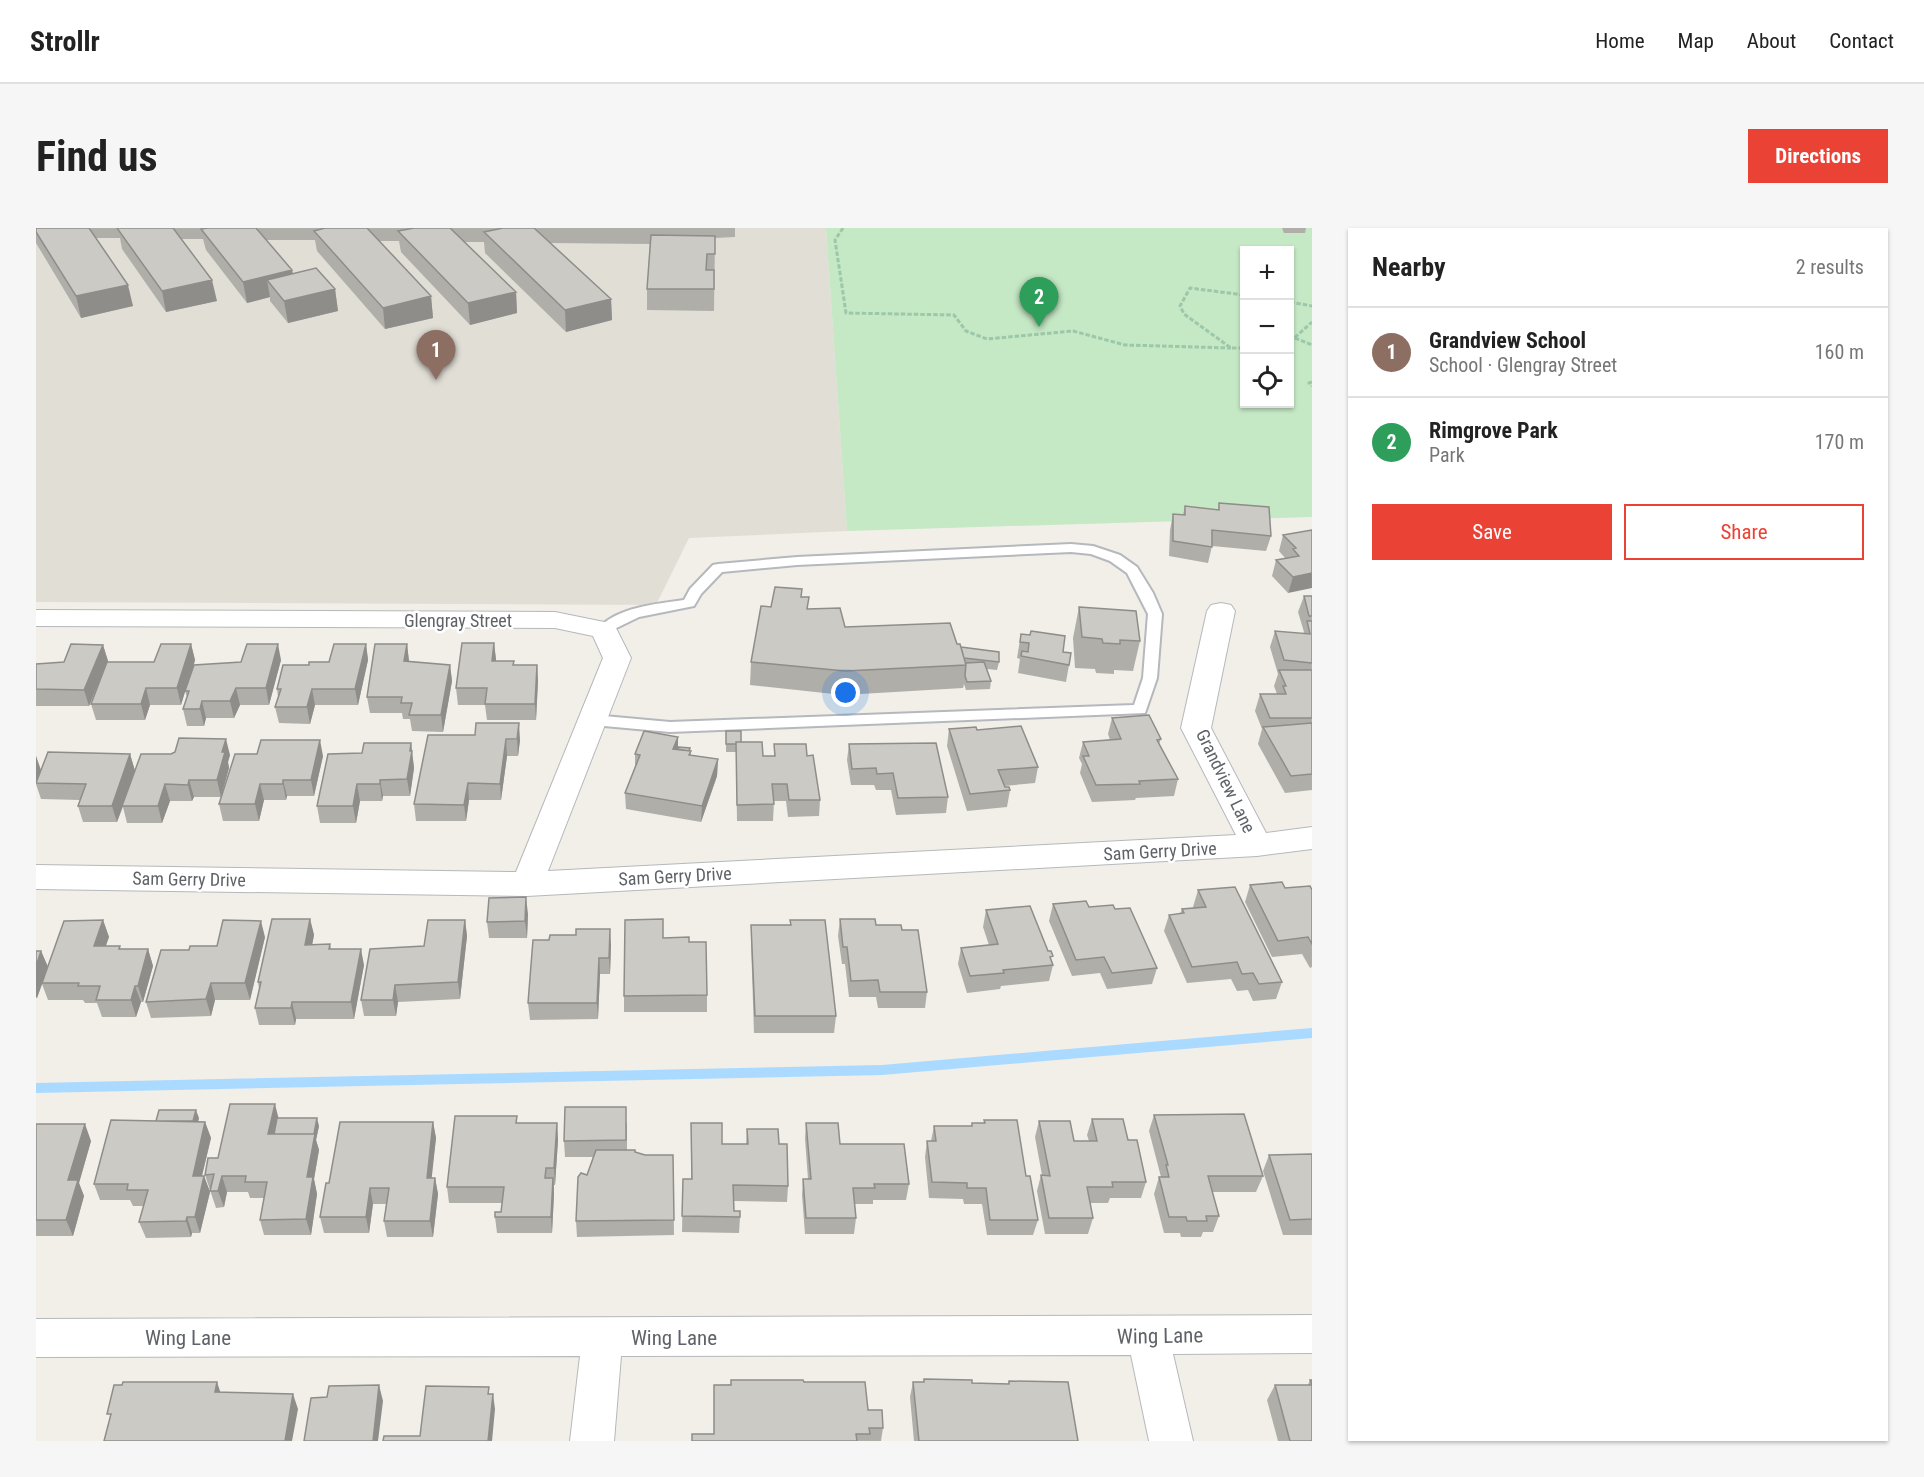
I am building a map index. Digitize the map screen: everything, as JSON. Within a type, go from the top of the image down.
[{"type":"street","name":"Grandview Lane","points":[[1221,611],[1196,728],[1257,845]]},
{"type":"street","name":"Glengray Street","points":[[36,618],[555,620],[604,630]]},
{"type":"street","points":[[526,884],[617,658],[604,630]]},
{"type":"street","name":"Sam Gerry Drive","points":[[36,877],[526,884],[1257,845],[1312,838]]},
{"type":"street","name":"Wing Lane","points":[[38,1344],[1312,1334]]},
{"type":"street","points":[[1148,1336],[1171,1441]]},
{"type":"street","points":[[592,1441],[602,1338]]},
{"type":"lane","points":[[593,720],[670,727],[1140,710],[1150,678],[1155,614],[1146,592],[1132,570],[1115,558],[1094,550],[1071,548],[797,561],[718,568],[689,603],[637,612],[617,620],[604,630]]},
{"type":"path","points":[[843,228],[835,240],[846,313],[954,315],[966,331],[987,339],[1073,331],[1125,345],[1240,348]]},
{"type":"path","points":[[1231,348],[1184,314],[1180,306],[1190,288],[1240,294]]},
{"type":"path","points":[[1294,303],[1312,306]]},
{"type":"path","points":[[1312,322],[1295,338],[1312,345]]},
{"type":"shaded area","points":[[36,228],[826,228],[847,531],[689,538],[656,605],[36,602]]},
{"type":"green space","points":[[826,228],[1312,228],[1312,517],[847,531]]},
{"type":"building","points":[[36,228],[89,228],[128,285],[76,296],[36,232]]},
{"type":"building","points":[[117,228],[173,228],[212,280],[162,291]]},
{"type":"building","points":[[256,228],[292,270],[243,282],[201,229]]},
{"type":"building","points":[[325,228],[367,228],[431,296],[383,308],[314,231]]},
{"type":"building","points":[[414,228],[450,228],[516,292],[468,303],[398,231]]},
{"type":"building","points":[[503,228],[534,228],[611,299],[565,310],[484,232]]},
{"type":"building","points":[[651,235],[715,236],[715,254],[707,254],[706,270],[714,270],[714,289],[647,289]]},
{"type":"building","points":[[316,268],[335,289],[284,301],[267,280]]},
{"type":"building","points":[[1219,503],[1269,507],[1271,536],[1212,530],[1212,547],[1173,541],[1173,514],[1185,515],[1185,506],[1219,510]]},
{"type":"building","points":[[1312,530],[1312,573],[1293,577],[1276,560],[1299,556],[1293,549],[1296,548],[1283,535]]},
{"type":"building","points":[[775,587],[802,589],[801,597],[809,597],[807,609],[840,608],[845,627],[950,623],[957,644],[960,644],[966,665],[845,671],[751,662],[761,606],[771,607]]},
{"type":"building","points":[[1304,596],[1312,596],[1312,616],[1309,616]]},
{"type":"building","points":[[1079,607],[1136,611],[1140,641],[1120,640],[1120,644],[1103,643],[1102,639],[1082,637]]},
{"type":"building","points":[[1307,621],[1312,621],[1312,663],[1284,660],[1275,631],[1310,634]]},
{"type":"building","points":[[1031,631],[1065,636],[1063,652],[1071,653],[1069,665],[1021,656],[1022,651],[1028,652],[1029,643],[1020,642],[1021,634],[1030,635]]},
{"type":"building","points":[[462,643],[494,643],[492,661],[514,661],[513,665],[537,665],[535,704],[485,704],[487,688],[456,688]]},
{"type":"building","points":[[71,644],[103,645],[84,690],[36,689],[36,664],[64,662]]},
{"type":"building","points":[[161,644],[191,644],[177,688],[146,688],[141,704],[91,704],[107,662],[154,662]]},
{"type":"building","points":[[247,644],[278,644],[266,688],[236,688],[230,701],[202,701],[200,709],[183,709],[189,691],[185,691],[194,665],[241,662]]},
{"type":"building","points":[[334,644],[366,644],[355,689],[312,689],[307,707],[275,707],[281,689],[277,689],[283,665],[329,662]]},
{"type":"building","points":[[375,644],[407,644],[404,661],[450,665],[441,715],[409,715],[412,703],[401,703],[402,697],[367,697]]},
{"type":"building","points":[[961,647],[999,652],[999,662],[964,658]]},
{"type":"building","points":[[984,662],[991,681],[967,682],[966,663]]},
{"type":"building","points":[[1279,670],[1312,670],[1312,718],[1270,718],[1260,694],[1286,694],[1283,686],[1286,686]]},
{"type":"building","points":[[1149,715],[1161,739],[1157,740],[1178,779],[1139,781],[1140,784],[1096,785],[1083,756],[1089,756],[1083,742],[1121,739],[1112,718]]},
{"type":"building","points":[[476,723],[519,723],[517,739],[506,739],[500,784],[468,783],[464,805],[414,804],[428,735],[475,735]]},
{"type":"building","points":[[1312,723],[1312,774],[1291,776],[1263,727]]},
{"type":"building","points":[[1021,726],[1038,767],[998,770],[1005,787],[1009,787],[1010,790],[970,794],[949,729],[976,727],[977,730]]},
{"type":"building","points":[[644,731],[678,737],[673,749],[691,751],[689,755],[718,759],[702,806],[625,793],[640,755],[635,754]]},
{"type":"building","points":[[726,731],[741,731],[741,742],[726,744]]},
{"type":"building","points":[[179,738],[226,739],[222,752],[225,752],[217,780],[189,780],[188,785],[165,784],[158,806],[122,806],[141,754],[171,754],[175,752]]},
{"type":"building","points":[[261,740],[320,740],[311,780],[283,780],[283,784],[260,784],[255,804],[219,804],[235,754],[257,754]]},
{"type":"building","points":[[736,742],[762,742],[763,756],[775,756],[774,744],[806,744],[807,756],[813,755],[820,800],[789,800],[787,784],[772,784],[774,804],[737,805]]},
{"type":"building","points":[[364,743],[411,743],[410,751],[412,751],[407,779],[380,780],[380,784],[357,784],[353,806],[317,806],[328,754],[362,753]]},
{"type":"building","points":[[936,743],[948,797],[898,798],[893,773],[877,774],[876,768],[852,769],[849,744]]},
{"type":"building","points":[[678,747],[690,748],[689,751],[678,749]]},
{"type":"building","points":[[48,752],[130,754],[112,806],[78,806],[86,784],[36,783]]},
{"type":"building","points":[[1282,882],[1285,888],[1310,886],[1312,890],[1312,944],[1308,937],[1278,941],[1250,885]]},
{"type":"building","points":[[1235,887],[1282,982],[1259,984],[1253,973],[1242,974],[1237,962],[1192,967],[1169,915],[1184,913],[1182,909],[1206,907],[1198,890]]},
{"type":"building","points":[[526,897],[525,921],[487,922],[489,898]]},
{"type":"building","points":[[1086,901],[1089,907],[1113,905],[1115,909],[1130,908],[1157,968],[1112,973],[1104,957],[1076,960],[1053,904]]},
{"type":"building","points":[[1030,906],[1048,951],[1051,951],[1053,956],[1050,957],[1053,965],[970,976],[961,948],[998,944],[986,910]]},
{"type":"building","points":[[272,919],[310,919],[305,945],[330,944],[329,949],[361,949],[351,1002],[292,1002],[291,1008],[255,1008],[261,982],[258,982]]},
{"type":"building","points":[[663,919],[663,938],[689,937],[689,942],[706,942],[707,995],[624,996],[625,920]]},
{"type":"building","points":[[840,919],[875,919],[876,925],[901,925],[902,930],[918,930],[927,992],[880,992],[878,980],[851,981],[847,947],[843,947]]},
{"type":"building","points":[[103,920],[94,946],[148,949],[138,986],[135,986],[131,1000],[96,1000],[100,986],[78,986],[79,983],[42,983],[64,921]]},
{"type":"building","points":[[223,920],[261,921],[245,983],[211,983],[206,999],[146,1002],[161,950],[189,950],[190,946],[217,946]]},
{"type":"building","points":[[428,920],[465,920],[458,982],[395,985],[393,1000],[361,1000],[370,949],[424,946]]},
{"type":"building","points":[[790,920],[825,920],[836,1016],[755,1016],[751,925],[791,925]]},
{"type":"building","points":[[576,929],[610,929],[609,958],[599,958],[597,1003],[528,1003],[533,940],[549,940],[550,935],[576,935]]},
{"type":"building","points":[[36,951],[41,951],[36,966]]},
{"type":"building","points":[[230,1104],[275,1104],[268,1134],[315,1134],[307,1177],[313,1177],[306,1219],[260,1220],[267,1182],[245,1182],[246,1176],[222,1176],[218,1191],[210,1191],[214,1174],[205,1175],[208,1158],[218,1158]]},
{"type":"building","points":[[565,1107],[626,1107],[626,1140],[564,1141]]},
{"type":"building","points":[[159,1110],[196,1110],[193,1121],[156,1121]]},
{"type":"building","points":[[1244,1114],[1263,1176],[1208,1176],[1219,1216],[1206,1216],[1207,1221],[1187,1221],[1186,1217],[1169,1217],[1159,1177],[1169,1177],[1166,1165],[1168,1165],[1154,1115]]},
{"type":"building","points":[[455,1116],[517,1116],[516,1123],[557,1123],[554,1168],[546,1168],[545,1178],[553,1178],[551,1217],[495,1217],[495,1212],[501,1212],[504,1187],[447,1187]]},
{"type":"building","points":[[277,1118],[317,1118],[314,1134],[274,1134]]},
{"type":"building","points":[[1092,1119],[1123,1119],[1128,1140],[1137,1140],[1146,1182],[1112,1182],[1113,1187],[1087,1187],[1093,1218],[1049,1218],[1041,1175],[1050,1176],[1039,1121],[1070,1121],[1074,1141],[1097,1141]]},
{"type":"building","points":[[111,1120],[205,1122],[193,1176],[204,1176],[195,1217],[187,1217],[186,1221],[139,1222],[148,1190],[127,1190],[128,1184],[94,1184]]},
{"type":"building","points":[[984,1120],[1017,1120],[1026,1176],[1030,1176],[1038,1220],[990,1220],[986,1188],[967,1188],[967,1183],[932,1182],[927,1141],[936,1141],[934,1126],[972,1126],[972,1123],[985,1123]]},
{"type":"building","points":[[340,1122],[433,1122],[427,1178],[435,1178],[430,1221],[384,1221],[389,1188],[370,1188],[366,1217],[320,1217],[326,1183],[329,1183]]},
{"type":"building","points":[[691,1123],[722,1123],[722,1144],[748,1144],[747,1129],[778,1129],[779,1144],[787,1144],[788,1186],[733,1185],[734,1211],[740,1211],[740,1217],[682,1216],[683,1179],[692,1179]]},
{"type":"building","points":[[806,1123],[838,1123],[840,1144],[904,1144],[909,1184],[874,1184],[875,1188],[853,1188],[856,1218],[806,1218],[803,1179],[811,1179]]},
{"type":"building","points":[[36,1124],[85,1124],[68,1180],[78,1180],[66,1220],[36,1220]]},
{"type":"building","points":[[596,1150],[635,1150],[645,1155],[673,1155],[674,1220],[576,1221],[578,1177],[581,1173],[587,1175]]},
{"type":"building","points":[[1312,1154],[1312,1219],[1290,1220],[1269,1155]]},
{"type":"building","points":[[924,1379],[972,1380],[972,1383],[1009,1384],[1009,1381],[1068,1382],[1078,1441],[919,1441],[913,1382],[924,1382]]},
{"type":"building","points":[[731,1380],[865,1382],[868,1410],[882,1410],[883,1428],[869,1428],[870,1434],[856,1434],[857,1441],[692,1441],[692,1434],[714,1434],[714,1385],[731,1385]]},
{"type":"building","points":[[123,1382],[217,1382],[215,1392],[293,1394],[285,1441],[104,1441],[111,1414],[107,1414],[114,1385],[122,1385]]},
{"type":"building","points":[[379,1385],[373,1441],[304,1441],[311,1398],[327,1397],[329,1386]]},
{"type":"building","points":[[1275,1385],[1312,1385],[1312,1441],[1290,1441]]},
{"type":"building","points":[[426,1386],[489,1387],[488,1394],[493,1394],[488,1441],[383,1441],[384,1436],[420,1436]]},
{"type":"waterway","points":[[36,1088],[882,1070],[1312,1033]]},
{"type":"place","name":"Rimgrove Park","points":[[1039,327]]},
{"type":"place","name":"Grandview School","points":[[436,380]]}]
